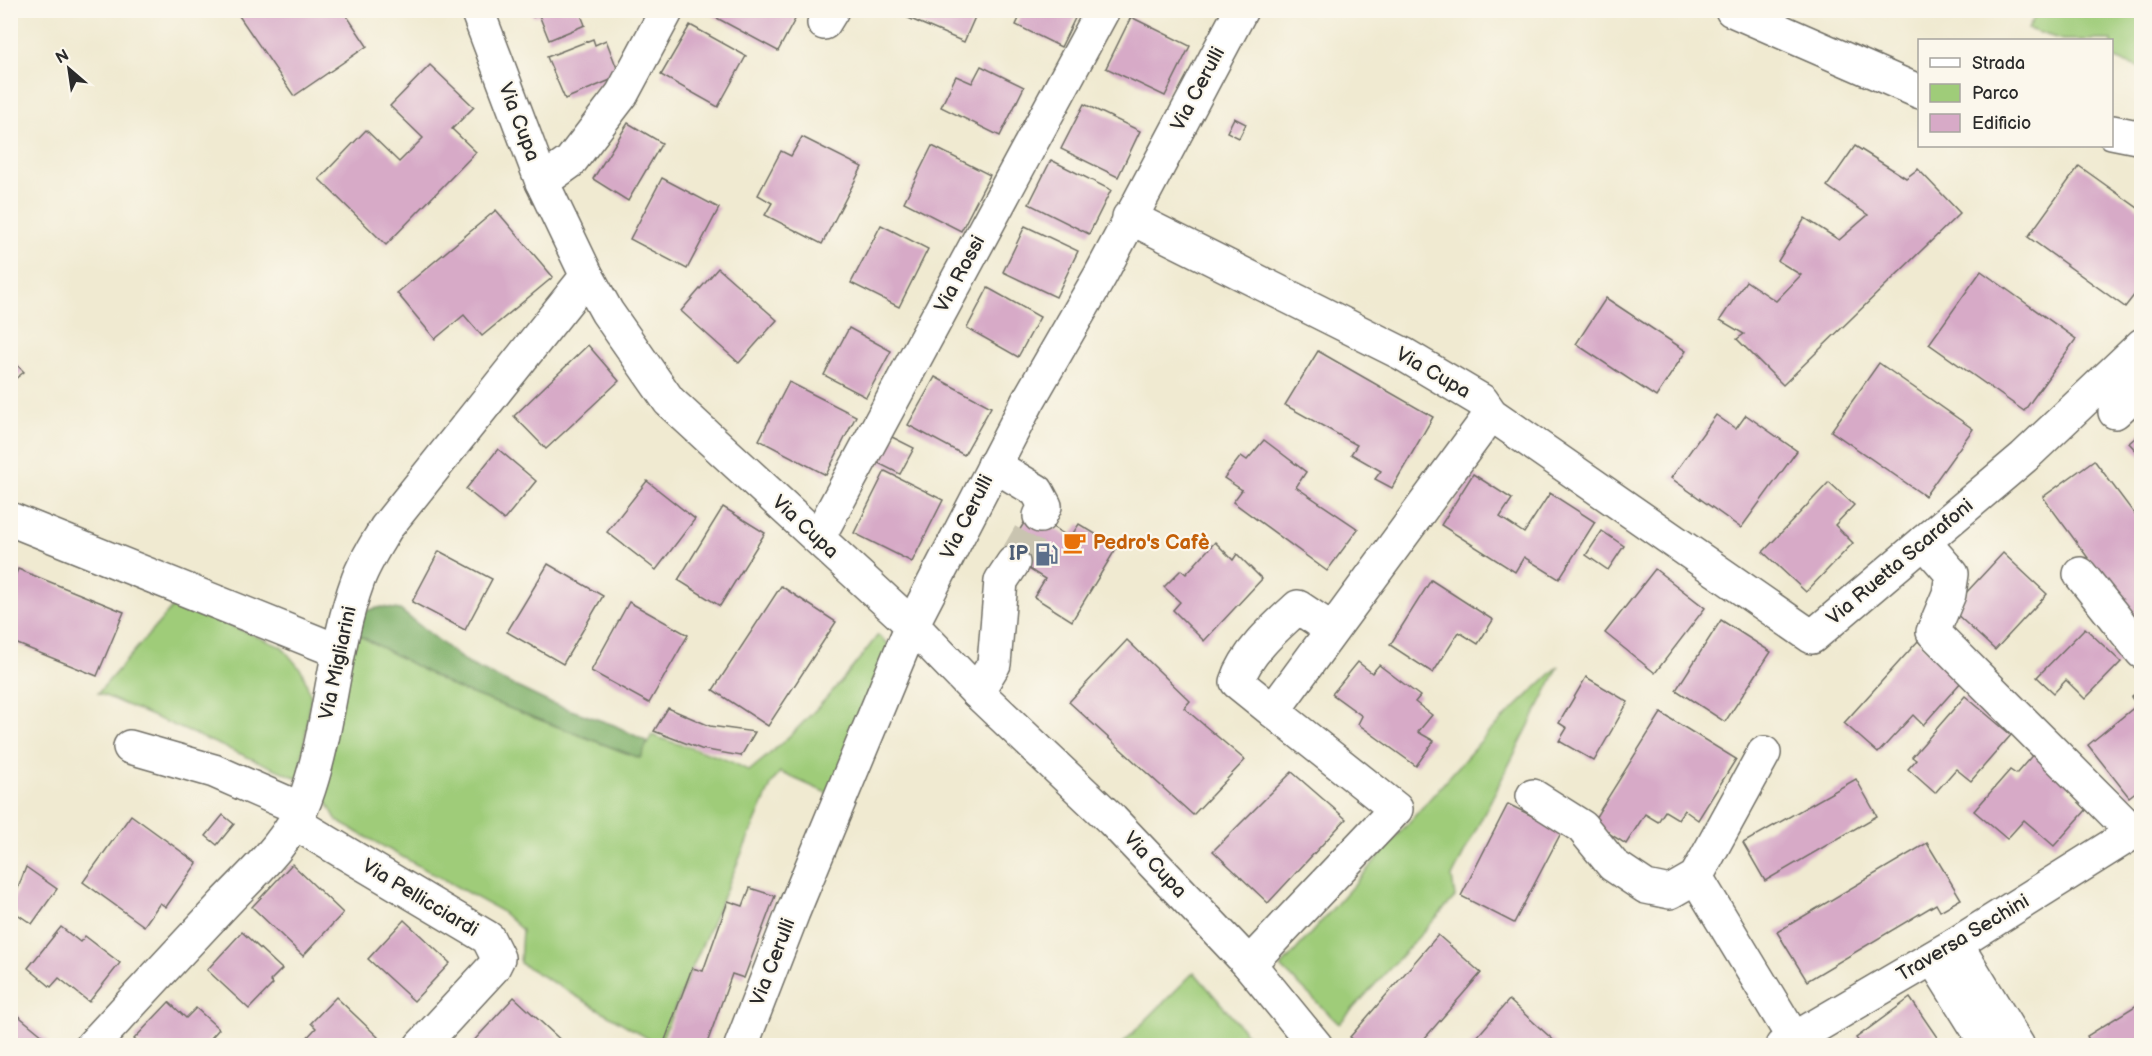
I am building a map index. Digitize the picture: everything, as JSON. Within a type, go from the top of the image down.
[{"type":"street","name":"Via Cupa","points":[[477,10],[542,182],[587,276],[607,312],[669,401],[912,625],[977,692],[1112,820],[1249,964],[1317,1046]]},
{"type":"street","points":[[542,182],[570,162],[622,94],[668,10]]},
{"type":"street","name":"Via Rossi","points":[[818,538],[1103,10]]},
{"type":"street","name":"Via Cerulli","points":[[741,1046],[793,912],[912,625],[994,465],[1241,10]]},
{"type":"street","points":[[1732,10],[1918,91]]},
{"type":"street","points":[[2113,132],[2142,138]]},
{"type":"street","name":"Via Cupa","points":[[1129,218],[1403,354],[1482,401],[1491,414],[1273,711]]},
{"type":"street","name":"Via Migliarini","points":[[92,1046],[267,857],[298,816],[324,729],[338,651],[358,578],[386,528],[587,276]]},
{"type":"street","name":"Via Ruetta Scarafoni","points":[[1491,414],[1812,637],[2024,457],[2142,345]]},
{"type":"street","points":[[2115,412],[2142,387]]},
{"type":"street","points":[[994,465],[1037,491],[1045,506],[1040,516]]},
{"type":"street","points":[[10,519],[338,651]]},
{"type":"street","points":[[1924,542],[1952,574],[1949,594],[1934,632],[2137,830]]},
{"type":"street","points":[[977,692],[994,664],[1001,581],[1013,563]]},
{"type":"street","points":[[2080,574],[2142,652]]},
{"type":"street","points":[[1249,964],[1396,809],[1237,682],[1240,671],[1274,628],[1298,607],[1331,629]]},
{"type":"street","name":"Via Pellicciardi","points":[[130,747],[214,771],[298,816],[488,938],[498,958],[493,968],[421,1046]]},
{"type":"street","points":[[1533,796],[1582,827],[1613,865],[1646,887],[1670,892],[1696,877],[1764,753]]},
{"type":"street","name":"Traversa Sechini","points":[[1788,1042],[1945,951],[2137,830]]},
{"type":"street","points":[[1696,877],[1788,1042]]},
{"type":"street","points":[[1945,951],[1988,1046]]},
{"type":"street","points":[[1945,951],[2018,1046]]},
{"type":"green space","points":[[2038,11],[2141,11],[2141,68],[2113,58],[2113,39],[2059,39],[2028,29]]},
{"type":"green space","points":[[176,603],[282,647],[302,671],[311,697],[299,779],[98,693]]},
{"type":"green space","points":[[382,607],[400,610],[467,663],[548,702],[614,725],[648,742],[640,758],[454,687],[355,633],[364,611]]},
{"type":"green space","points":[[355,633],[454,687],[639,758],[652,735],[714,755],[749,771],[768,756],[818,707],[878,635],[895,650],[829,794],[780,772],[772,783],[659,1045],[520,963],[522,930],[501,911],[337,821],[322,793]]},
{"type":"green space","points":[[1559,666],[1452,877],[1455,897],[1339,1024],[1281,967],[1488,733]]},
{"type":"green space","points":[[1194,972],[1256,1045],[1121,1045]]},
{"type":"building","points":[[235,10],[343,10],[367,46],[294,96]]},
{"type":"building","points":[[531,10],[579,10],[585,25],[549,40],[539,15],[533,17]]},
{"type":"building","points":[[702,10],[800,10],[778,51]]},
{"type":"building","points":[[909,10],[978,10],[964,42],[906,17]]},
{"type":"building","points":[[1023,10],[1079,10],[1061,47],[1016,25]]},
{"type":"building","points":[[1131,17],[1190,46],[1165,96],[1106,68]]},
{"type":"building","points":[[690,25],[746,56],[718,107],[661,75]]},
{"type":"building","points":[[593,39],[595,45],[606,40],[620,76],[565,99],[547,57]]},
{"type":"building","points":[[430,65],[474,107],[452,129],[476,152],[386,245],[319,179],[366,130],[399,162],[423,138],[390,106]]},
{"type":"building","points":[[981,66],[1024,87],[1000,136],[941,107],[956,76],[972,83]]},
{"type":"building","points":[[1084,104],[1140,131],[1118,177],[1061,149]]},
{"type":"building","points":[[1234,118],[1246,124],[1239,138],[1227,132]]},
{"type":"building","points":[[628,123],[662,143],[628,201],[593,179]]},
{"type":"building","points":[[802,137],[862,167],[822,244],[765,215],[772,203],[758,195],[781,151],[791,156]]},
{"type":"building","points":[[932,146],[990,175],[961,231],[904,202]]},
{"type":"building","points":[[1855,146],[1906,178],[1918,169],[1960,213],[1783,385],[1737,339],[1744,334],[1720,320],[1746,281],[1776,301],[1801,275],[1778,261],[1805,218],[1839,240],[1868,215],[1827,186]]},
{"type":"building","points":[[1051,160],[1111,190],[1089,234],[1029,204]]},
{"type":"building","points":[[2079,166],[2142,211],[2142,285],[2125,307],[2028,237]]},
{"type":"building","points":[[662,178],[719,208],[687,269],[630,239]]},
{"type":"building","points":[[496,210],[553,277],[482,336],[464,315],[435,339],[397,293]]},
{"type":"building","points":[[881,225],[928,249],[899,307],[851,283]]},
{"type":"building","points":[[1025,226],[1078,251],[1056,297],[1003,272]]},
{"type":"building","points":[[718,268],[777,320],[739,363],[681,311]]},
{"type":"building","points":[[1981,271],[2076,339],[2024,411],[1929,344]]},
{"type":"building","points":[[988,288],[1040,317],[1018,357],[967,328]]},
{"type":"building","points":[[1606,298],[1686,351],[1656,397],[1576,344]]},
{"type":"building","points":[[849,328],[891,351],[866,397],[824,375]]},
{"type":"building","points":[[588,345],[619,381],[546,449],[514,416]]},
{"type":"building","points":[[1318,351],[1433,417],[1392,488],[1375,479],[1381,471],[1351,454],[1357,445],[1285,405]]},
{"type":"building","points":[[10,358],[24,372],[10,383]]},
{"type":"building","points":[[1879,363],[1973,429],[1925,496],[1831,431]]},
{"type":"building","points":[[935,377],[991,407],[964,455],[908,425]]},
{"type":"building","points":[[789,382],[856,416],[826,475],[759,440]]},
{"type":"building","points":[[1716,415],[1736,429],[1746,415],[1797,451],[1741,528],[1671,478]]},
{"type":"building","points":[[2142,432],[2142,457],[2129,443]]},
{"type":"building","points":[[888,435],[914,448],[900,474],[874,461]]},
{"type":"building","points":[[1264,440],[1306,472],[1296,487],[1358,529],[1327,571],[1233,502],[1242,490],[1224,478],[1241,456],[1247,460]]},
{"type":"building","points":[[498,449],[536,481],[504,520],[466,489]]},
{"type":"building","points":[[2094,460],[2142,524],[2142,631],[2043,497]]},
{"type":"building","points":[[885,471],[943,500],[912,562],[854,533]]},
{"type":"building","points":[[1473,474],[1512,499],[1500,517],[1524,533],[1550,493],[1595,522],[1559,579],[1524,557],[1515,572],[1441,525]]},
{"type":"building","points":[[647,481],[695,519],[656,570],[607,532]]},
{"type":"building","points":[[1829,482],[1854,505],[1835,525],[1853,543],[1806,592],[1763,552]]},
{"type":"building","points":[[723,507],[765,533],[720,606],[678,580]]},
{"type":"building","points":[[1030,513],[1070,538],[1079,524],[1117,547],[1072,621],[1034,597],[1045,579],[1005,554]]},
{"type":"building","points":[[1602,531],[1624,546],[1608,570],[1586,555]]},
{"type":"building","points":[[1215,542],[1233,560],[1237,554],[1262,579],[1204,641],[1173,610],[1180,602],[1164,587],[1181,570],[1186,574]]},
{"type":"building","points":[[439,551],[492,579],[465,630],[412,602]]},
{"type":"building","points":[[2003,553],[2047,594],[1995,650],[1951,609]]},
{"type":"building","points":[[548,564],[603,596],[563,664],[507,632]]},
{"type":"building","points":[[18,569],[124,612],[97,676],[10,641],[10,588]]},
{"type":"building","points":[[1655,569],[1705,608],[1655,673],[1605,633]]},
{"type":"building","points":[[1431,580],[1493,620],[1478,644],[1459,632],[1433,673],[1390,645]]},
{"type":"building","points":[[781,586],[836,622],[768,726],[713,690]]},
{"type":"building","points":[[629,602],[688,635],[649,703],[591,671]]},
{"type":"building","points":[[1721,620],[1771,652],[1725,722],[1676,690]]},
{"type":"building","points":[[2085,628],[2121,662],[2085,699],[2066,680],[2054,693],[2037,677]]},
{"type":"building","points":[[1127,640],[1190,701],[1184,708],[1245,760],[1193,815],[1069,702]]},
{"type":"building","points":[[1918,641],[1962,681],[1923,725],[1913,715],[1878,753],[1844,723]]},
{"type":"building","points":[[1358,662],[1372,673],[1379,665],[1420,696],[1415,702],[1432,715],[1418,732],[1434,741],[1416,766],[1358,724],[1362,716],[1332,694]]},
{"type":"building","points":[[1586,677],[1628,702],[1594,761],[1559,741],[1567,728],[1559,723]]},
{"type":"building","points":[[2142,688],[2142,787],[2129,797],[2088,745],[2137,705],[2131,697]]},
{"type":"building","points":[[1965,696],[2011,735],[1971,781],[1956,769],[1935,793],[1908,769],[1916,760],[1912,757]]},
{"type":"building","points":[[668,708],[710,726],[755,732],[741,756],[701,749],[654,731]]},
{"type":"building","points":[[1661,713],[1736,759],[1698,820],[1684,810],[1678,819],[1665,811],[1658,822],[1645,814],[1626,844],[1592,823]]},
{"type":"building","points":[[2036,751],[2072,782],[2066,789],[2088,808],[2054,846],[2024,820],[2007,839],[1974,811],[2010,770],[2016,774]]},
{"type":"building","points":[[1292,772],[1346,819],[1268,903],[1213,851]]},
{"type":"building","points":[[1856,779],[1877,816],[1765,881],[1743,843]]},
{"type":"building","points":[[1508,804],[1562,831],[1514,923],[1461,896]]},
{"type":"building","points":[[131,815],[197,863],[166,907],[160,903],[144,926],[83,882]]},
{"type":"building","points":[[223,815],[234,824],[217,845],[206,836]]},
{"type":"building","points":[[1927,843],[1961,899],[1940,911],[1936,904],[1807,981],[1777,932]]},
{"type":"building","points":[[292,864],[343,913],[303,956],[252,907]]},
{"type":"building","points":[[26,867],[57,889],[32,924],[10,909]]},
{"type":"building","points":[[750,888],[775,896],[744,978],[732,974],[706,1046],[680,1046],[665,1040],[692,968],[703,971],[728,901],[743,906]]},
{"type":"building","points":[[404,920],[450,963],[414,1001],[368,959]]},
{"type":"building","points":[[61,927],[80,942],[85,936],[120,963],[89,1002],[59,978],[51,987],[28,968]]},
{"type":"building","points":[[242,932],[282,969],[270,981],[273,984],[249,1009],[207,970]]},
{"type":"building","points":[[1438,935],[1481,973],[1418,1046],[1361,1046],[1350,1037]]},
{"type":"building","points":[[336,997],[378,1037],[370,1046],[307,1046],[303,1042],[316,1028],[311,1023]]},
{"type":"building","points":[[514,997],[567,1046],[469,1046]]},
{"type":"building","points":[[1910,998],[1943,1046],[1862,1046],[1856,1038]]},
{"type":"building","points":[[1509,1000],[1560,1046],[1469,1046]]},
{"type":"building","points":[[169,1002],[186,1018],[196,1008],[219,1029],[204,1046],[141,1046],[134,1039]]},
{"type":"building","points":[[2140,1003],[2142,1046],[2092,1046],[2087,1036]]},
{"type":"building","points":[[10,1009],[49,1041],[45,1046],[10,1046]]},
{"type":"tunnel","points":[[1013,563],[1040,516]]},
{"type":"place","name":"Pedro's Cafè","points":[[1075,543]]},
{"type":"place","name":"IP","points":[[1046,554]]}]
